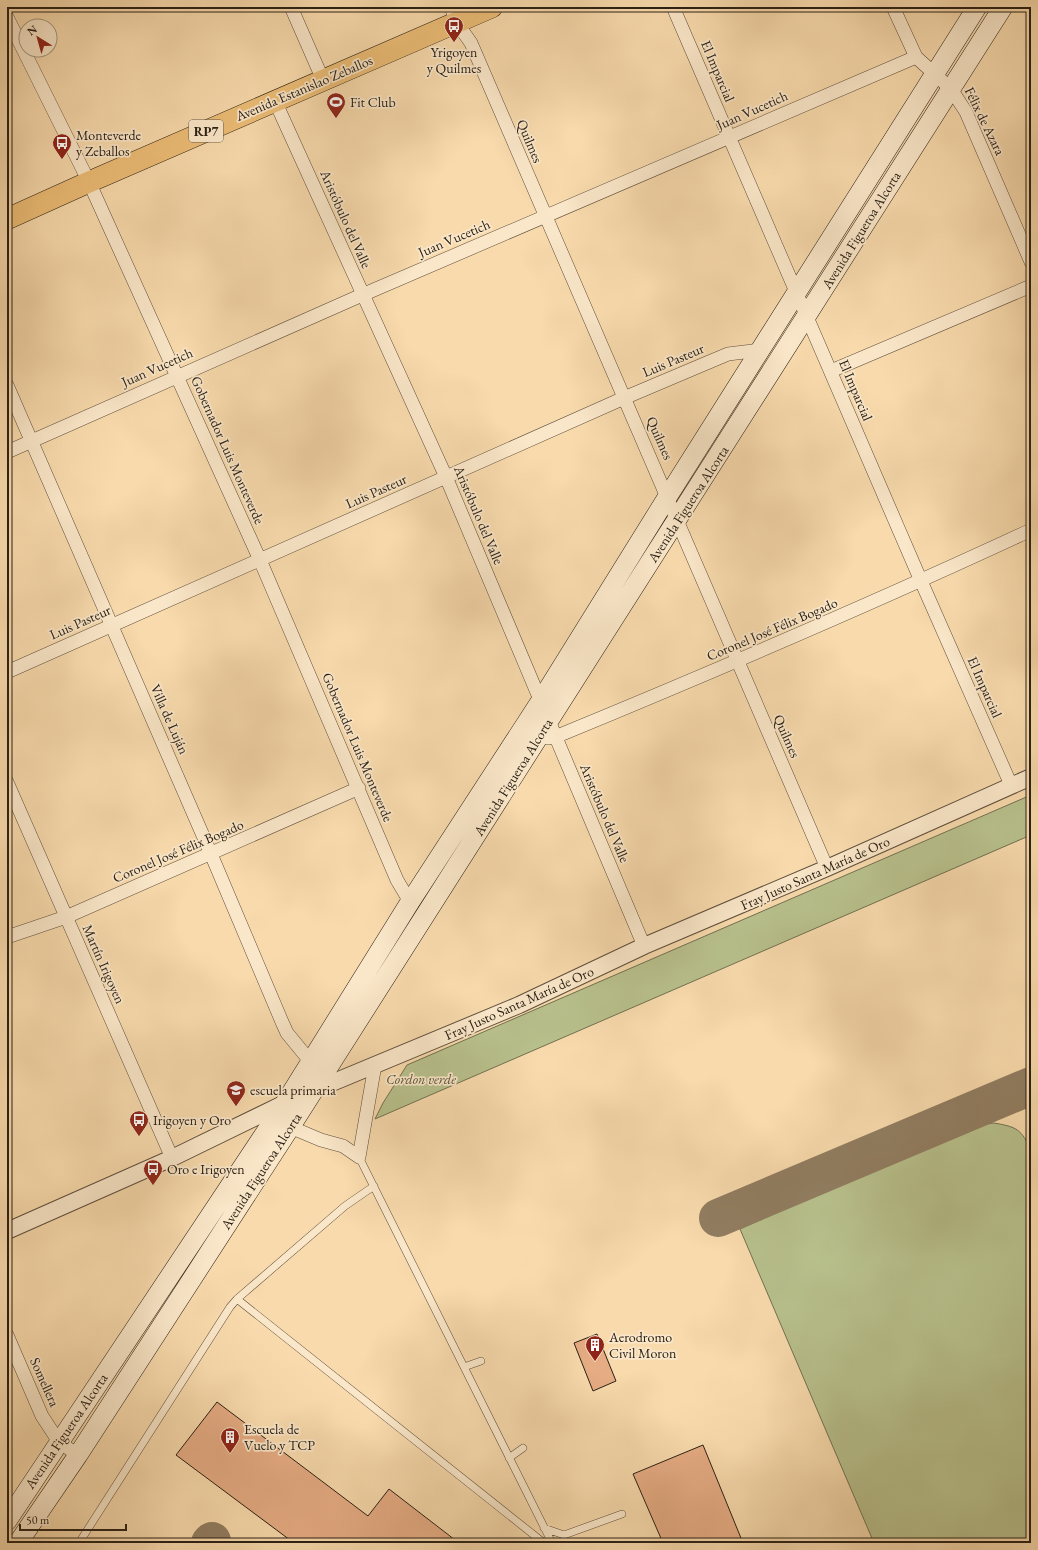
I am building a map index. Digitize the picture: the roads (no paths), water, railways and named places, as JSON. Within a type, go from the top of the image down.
[{"type":"main road","name":"Avenida Estanislao Zeballos","points":[[7,219],[323,80],[454,15],[492,7]]},
{"type":"main road","name":"Avenida Figueroa Alcorta","points":[[18,1543],[78,1454],[282,1123],[285,1103],[310,1061],[410,902],[540,702],[668,496],[977,7]]},
{"type":"main road","name":"Avenida Figueroa Alcorta","points":[[7,1520],[59,1442],[282,1123],[312,1091],[548,732],[806,317],[1003,7]]},
{"type":"street","points":[[291,7],[323,80]]},
{"type":"street","name":"El Imparcial","points":[[673,7],[806,317],[1011,785]]},
{"type":"street","name":"Félix de Azara","points":[[893,7],[916,57],[951,88],[966,112],[1031,262]]},
{"type":"street","name":"Quilmes","points":[[454,15],[471,43],[545,217],[668,496],[827,868]]},
{"type":"street","name":"Gobernador Luis Monteverde","points":[[7,17],[89,182],[260,560],[359,788],[397,880],[410,902]]},
{"type":"street","name":"Juan Vucetich","points":[[7,452],[362,295],[916,57]]},
{"type":"street","name":"Aristóbulo del Valle","points":[[275,101],[446,477],[540,702],[548,732],[644,946]]},
{"type":"street","points":[[830,371],[1031,286]]},
{"type":"street","name":"Luis Pasteur","points":[[7,672],[624,398],[728,354],[761,350]]},
{"type":"street","name":"Villa de Luján","points":[[7,385],[212,854],[282,1022],[287,1033],[310,1061]]},
{"type":"street","name":"Coronel José Félix Bogado","points":[[548,732],[738,662],[921,581],[1031,530]]},
{"type":"street","points":[[521,731],[548,732]]},
{"type":"street","name":"Fray Justo Santa María de Oro","points":[[7,1231],[172,1158],[312,1091],[519,1005],[644,946],[827,868],[1031,777]]},
{"type":"street","name":"Martín Irigoyen","points":[[7,782],[172,1158]]},
{"type":"street","name":"Coronel José Félix Bogado","points":[[7,937],[66,917],[359,788]]},
{"type":"street","points":[[282,1123],[321,1140],[343,1146],[359,1157],[375,1066]]},
{"type":"street","name":"Somellera","points":[[7,1335],[42,1416],[59,1442],[78,1454]]},
{"type":"lane","points":[[359,1157],[552,1543]]},
{"type":"lane","points":[[78,1543],[237,1299],[345,1206],[374,1186]]},
{"type":"lane","points":[[237,1299],[544,1543]]},
{"type":"lane","points":[[464,1367],[481,1361]]},
{"type":"lane","points":[[509,1458],[523,1448]]},
{"type":"lane","points":[[544,1528],[564,1535],[622,1514]]},
{"type":"place","name":"Yrigoyen y Quilmes","points":[[454,43]]},
{"type":"place","name":"Fit Club","points":[[336,119]]},
{"type":"place","name":"Monteverde y Zeballos","points":[[62,160]]},
{"type":"place","name":"escuela primaria","points":[[236,1107]]},
{"type":"place","name":"Irigoyen y Oro","points":[[139,1137]]},
{"type":"place","name":"Oro e Irigoyen","points":[[153,1186]]},
{"type":"place","name":"Aerodromo Civil Moron","points":[[595,1362]]},
{"type":"place","name":"Escuela de Vuelo y TCP","points":[[230,1454]]},
{"type":"park label","name":"Cordon verde","points":[[421,1079]]}]
